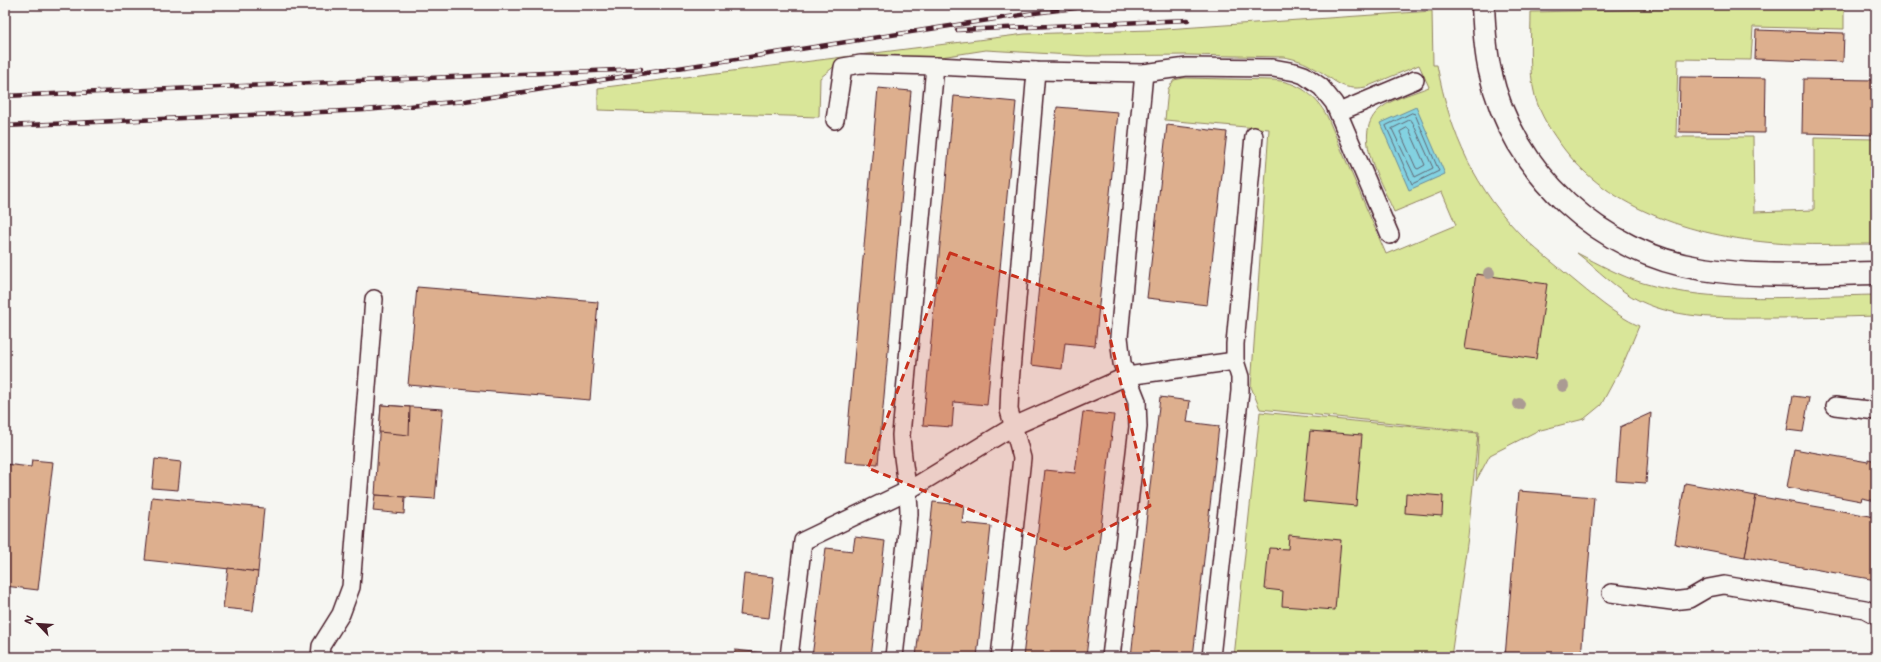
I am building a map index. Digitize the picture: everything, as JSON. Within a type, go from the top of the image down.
[{"type":"street","points":[[1483,5],[1485,41],[1490,72],[1499,101],[1511,130],[1526,156],[1545,181],[1566,203],[1590,223],[1616,240],[1644,253],[1673,263],[1703,269],[1803,274],[1876,273]]},
{"type":"lane","points":[[835,120],[843,66],[861,64],[1036,71],[1144,72],[1187,67],[1285,70],[1300,74],[1314,81],[1328,94],[1339,112],[1390,234]]},
{"type":"lane","points":[[894,657],[909,514],[909,490],[902,458],[901,435],[936,66]]},
{"type":"lane","points":[[1000,657],[1022,458],[1010,410],[1010,383],[1036,71]]},
{"type":"lane","points":[[1111,657],[1138,427],[1137,401],[1122,363],[1119,337],[1144,72]]},
{"type":"lane","points":[[1339,112],[1415,80]]},
{"type":"lane","points":[[1211,657],[1240,390],[1240,377],[1235,362],[1235,344],[1254,136]]},
{"type":"lane","points":[[320,657],[321,646],[341,614],[351,587],[374,299]]},
{"type":"lane","points":[[789,657],[802,541],[909,490],[1014,426],[1127,376],[1235,362]]},
{"type":"lane","points":[[1835,406],[1876,411]]},
{"type":"lane","points":[[1611,593],[1672,601],[1688,599],[1708,588],[1724,585],[1865,609],[1876,615]]},
{"type":"highlighted area","points":[[950,253],[1103,308],[1150,506],[1066,549],[868,468]]},
{"type":"green space","points":[[1844,5],[1844,29],[1753,27],[1751,60],[1678,59],[1676,137],[1753,137],[1754,212],[1814,210],[1814,138],[1876,139],[1876,244],[1791,244],[1760,242],[1697,230],[1666,220],[1637,207],[1610,192],[1585,172],[1564,149],[1551,130],[1543,117],[1535,96],[1531,75],[1531,12]]},
{"type":"green space","points":[[1432,11],[1433,65],[1437,65],[1442,90],[1457,138],[1467,160],[1492,201],[1508,221],[1542,254],[1603,304],[1620,316],[1639,326],[1623,364],[1601,405],[1584,419],[1537,431],[1490,455],[1476,481],[1479,432],[1260,409],[1251,387],[1269,129],[1165,120],[1168,89],[1174,80],[1184,78],[1273,80],[1291,84],[1305,91],[1317,102],[1327,116],[1386,254],[1456,225],[1442,192],[1394,212],[1376,173],[1371,158],[1368,144],[1368,131],[1372,118],[1386,104],[1429,87],[1419,65],[1366,87],[1350,88],[1343,86],[1307,64],[1284,57],[1187,55],[1087,56],[986,50],[915,61],[842,60],[820,78],[819,117],[598,110],[598,88],[1025,34],[1151,30]]},
{"type":"green space","points":[[1577,253],[1626,277],[1671,290],[1729,297],[1759,298],[1876,295],[1876,316],[1722,318],[1671,312],[1640,301],[1623,291]]},
{"type":"green space","points":[[1260,412],[1478,433],[1468,537],[1451,657],[1234,657]]},
{"type":"water","points":[[1416,107],[1445,174],[1409,190],[1380,123]]},
{"type":"building","points":[[1756,30],[1844,33],[1843,62],[1755,59]]},
{"type":"building","points":[[1680,77],[1766,78],[1765,133],[1679,132]]},
{"type":"building","points":[[1803,79],[1876,80],[1876,135],[1802,133]]},
{"type":"building","points":[[878,88],[911,91],[878,464],[845,462]]},
{"type":"building","points":[[954,96],[1016,102],[987,405],[954,402],[952,427],[923,425]]},
{"type":"building","points":[[1057,107],[1118,112],[1095,346],[1065,343],[1062,369],[1031,365]]},
{"type":"building","points":[[1167,125],[1227,132],[1207,305],[1147,298]]},
{"type":"building","points":[[1476,274],[1547,284],[1536,359],[1465,349]]},
{"type":"building","points":[[417,287],[598,302],[590,400],[408,385]]},
{"type":"building","points":[[1793,396],[1809,398],[1803,432],[1787,430]]},
{"type":"building","points":[[1160,397],[1190,401],[1187,422],[1219,426],[1193,657],[1131,657]]},
{"type":"building","points":[[381,405],[443,409],[435,499],[375,495]]},
{"type":"building","points":[[381,405],[410,407],[409,435],[379,432]]},
{"type":"building","points":[[1083,412],[1114,415],[1086,657],[1023,657],[1045,470],[1075,473]]},
{"type":"building","points":[[1651,413],[1646,483],[1616,481],[1620,427]]},
{"type":"building","points":[[1310,431],[1362,435],[1356,506],[1303,501]]},
{"type":"building","points":[[1794,449],[1868,462],[1868,459],[1876,461],[1876,501],[1862,498],[1861,501],[1787,487]]},
{"type":"building","points":[[155,459],[181,462],[178,490],[152,488]]},
{"type":"building","points":[[32,460],[53,462],[38,590],[5,586],[5,464],[31,467]]},
{"type":"building","points":[[1685,483],[1756,496],[1745,557],[1675,544]]},
{"type":"building","points":[[1519,491],[1594,497],[1581,657],[1505,657]]},
{"type":"building","points":[[1406,493],[1443,496],[1442,516],[1405,513]]},
{"type":"building","points":[[375,495],[405,497],[404,514],[373,511]]},
{"type":"building","points":[[1756,496],[1876,517],[1876,580],[1745,557]]},
{"type":"building","points":[[152,497],[264,508],[258,572],[145,560]]},
{"type":"building","points":[[933,502],[964,505],[962,523],[991,526],[977,657],[916,657]]},
{"type":"building","points":[[1289,535],[1341,540],[1335,610],[1282,606],[1283,591],[1265,589],[1269,548],[1288,549]]},
{"type":"building","points":[[855,537],[885,541],[871,657],[812,657],[826,548],[853,551]]},
{"type":"building","points":[[228,568],[258,572],[253,611],[223,608]]},
{"type":"building","points":[[744,574],[774,577],[769,618],[740,615]]},
{"type":"building","points":[[735,650],[764,653],[764,657],[734,657]]},
{"type":"railway","points":[[5,126],[365,110],[465,101],[1034,13],[1100,5]]},
{"type":"railway","points":[[957,30],[1188,20]]},
{"type":"railway","points":[[5,96],[641,69]]}]
